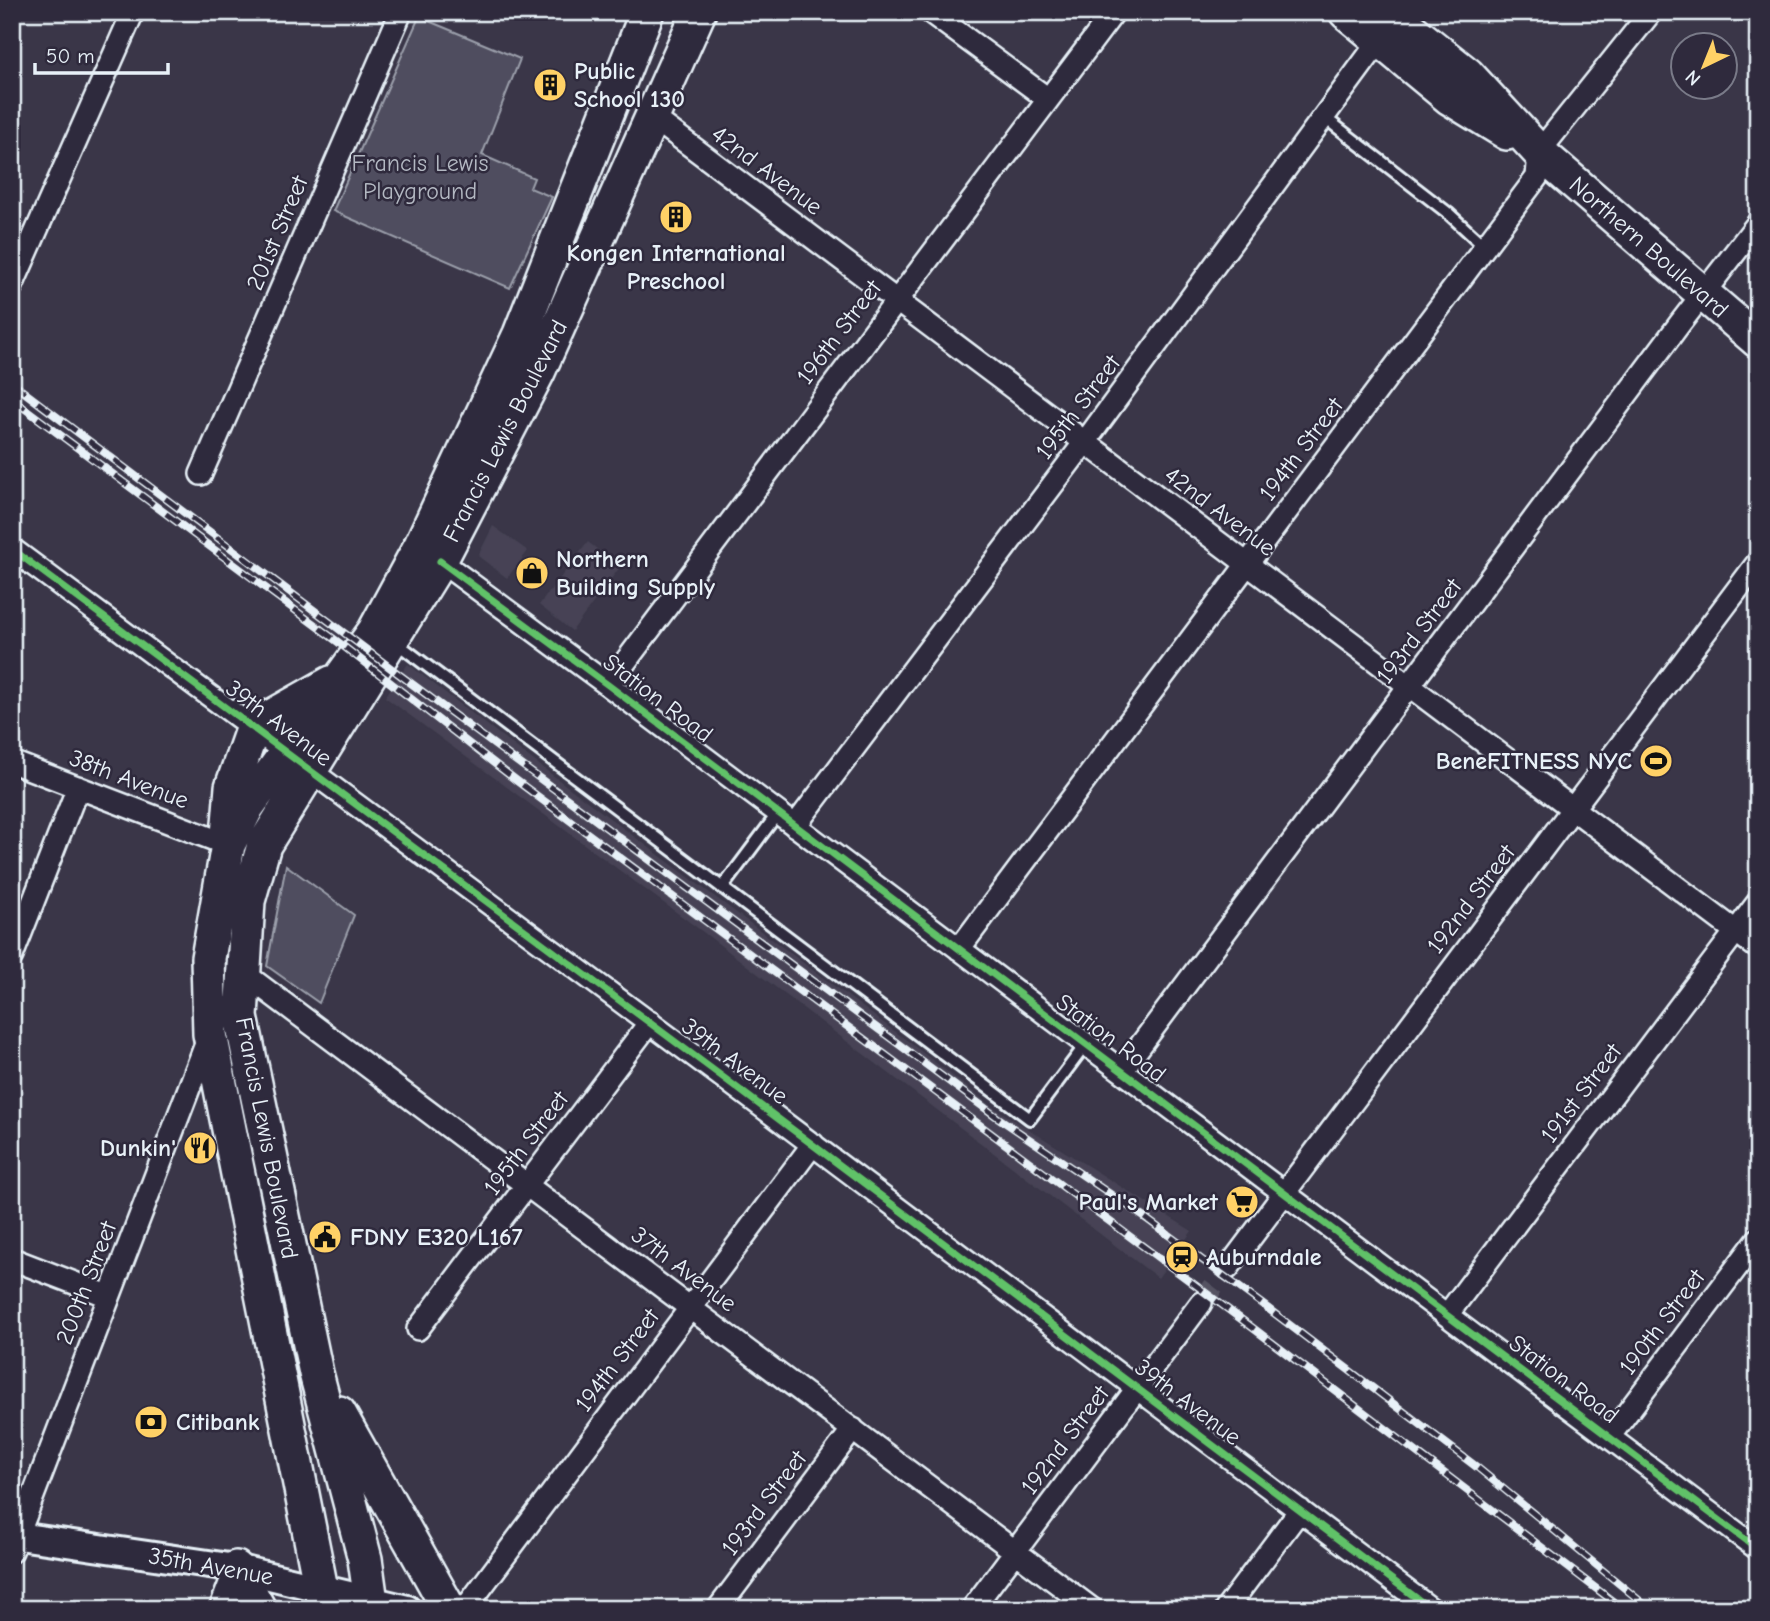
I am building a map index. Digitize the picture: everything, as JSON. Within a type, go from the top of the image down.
[{"type":"main road","name":"Francis Lewis Boulevard","points":[[371,1604],[365,1559],[316,1373],[240,1017],[248,901],[264,845],[299,761],[339,678],[374,632],[421,545],[520,334],[647,12]]},
{"type":"main road","name":"Francis Lewis Boulevard","points":[[323,1598],[210,1034],[208,958],[228,845],[247,807],[299,761],[392,640],[440,561],[538,372],[699,12]]},
{"type":"main road","name":"Northern Boulevard","points":[[1346,12],[1387,19],[1450,98],[1539,152],[1758,341]]},
{"type":"main road","points":[[228,845],[232,787],[253,727],[339,678]]},
{"type":"main road","points":[[316,1373],[449,1609]]},
{"type":"main road","points":[[236,1568],[259,1609]]},
{"type":"street","points":[[12,286],[134,12]]},
{"type":"street","name":"201st Street","points":[[201,474],[401,12]]},
{"type":"street","points":[[930,12],[1048,99]]},
{"type":"street","name":"196th Street","points":[[608,685],[1114,12]]},
{"type":"street","name":"194th Street","points":[[959,949],[1537,177],[1539,152],[1651,12]]},
{"type":"street","name":"195th Street","points":[[795,826],[1324,117],[1387,19]]},
{"type":"street","name":"42nd Avenue","points":[[651,116],[1758,948]]},
{"type":"street","name":"193rd Street","points":[[1122,1070],[1702,293],[1758,223]]},
{"type":"street","name":"39th Avenue","points":[[12,549],[650,1022],[1431,1609]]},
{"type":"street","name":"Station Road","points":[[440,561],[1758,1549]]},
{"type":"street","name":"192nd Street","points":[[1228,1268],[1758,562]]},
{"type":"street","name":"38th Avenue","points":[[12,761],[228,845]]},
{"type":"street","points":[[12,956],[78,787]]},
{"type":"street","name":"191st Street","points":[[1447,1315],[1758,902]]},
{"type":"street","name":"37th Avenue","points":[[242,972],[1092,1609]]},
{"type":"street","name":"195th Street","points":[[418,1329],[650,1022]]},
{"type":"street","name":"200th Street","points":[[14,1540],[210,1034]]},
{"type":"street","name":"194th Street","points":[[465,1609],[813,1144]]},
{"type":"street","name":"190th Street","points":[[1609,1437],[1758,1239]]},
{"type":"street","points":[[12,1259],[108,1296]]},
{"type":"street","name":"192nd Street","points":[[972,1609],[1201,1303]]},
{"type":"street","name":"193rd Street","points":[[718,1609],[852,1429]]},
{"type":"street","points":[[1226,1609],[1300,1510]]},
{"type":"street","name":"35th Avenue","points":[[14,1540],[236,1568],[323,1598],[407,1609]]},
{"type":"street","points":[[220,1609],[236,1568]]},
{"type":"lane","points":[[1324,117],[1448,213],[1485,247]]},
{"type":"lane","points":[[392,640],[1030,1119],[1086,1044]]},
{"type":"lane","points":[[722,888],[778,813]]},
{"type":"shaded area","points":[[493,526],[528,551],[507,578],[478,556]]},
{"type":"shaded area","points":[[588,542],[620,567],[572,631],[539,605]]},
{"type":"shaded area","points":[[408,664],[990,1105],[1192,1231],[1158,1278],[703,932],[385,697]]},
{"type":"green space","name":"Francis Lewis Playground","points":[[419,17],[520,59],[482,155],[534,178],[530,188],[552,197],[510,288],[333,211]]},
{"type":"green space","points":[[286,865],[354,915],[319,1003],[267,966]]},
{"type":"tunnel","points":[[1201,1303],[1228,1268]]},
{"type":"railway","points":[[12,383],[400,675],[997,1117],[1144,1217],[1266,1307],[1478,1468],[1650,1609]]},
{"type":"railway","points":[[12,399],[338,642],[517,781],[1249,1325],[1623,1609]]},
{"type":"cycle path","points":[[12,549],[724,1078],[1431,1609]]},
{"type":"cycle path","points":[[440,561],[1758,1549]]},
{"type":"place","name":"Public School 130","points":[[550,85]]},
{"type":"place","name":"Kongen International Preschool","points":[[676,217]]},
{"type":"place","name":"Northern Building Supply","points":[[532,573]]},
{"type":"place","name":"BeneFITNESS NYC","points":[[1656,761]]},
{"type":"place","name":"Dunkin'","points":[[200,1148]]},
{"type":"place","name":"Paul's Market","points":[[1242,1202]]},
{"type":"place","name":"FDNY E320 L167","points":[[325,1237]]},
{"type":"place","name":"Auburndale","points":[[1182,1257]]},
{"type":"place","name":"Citibank","points":[[151,1422]]}]
